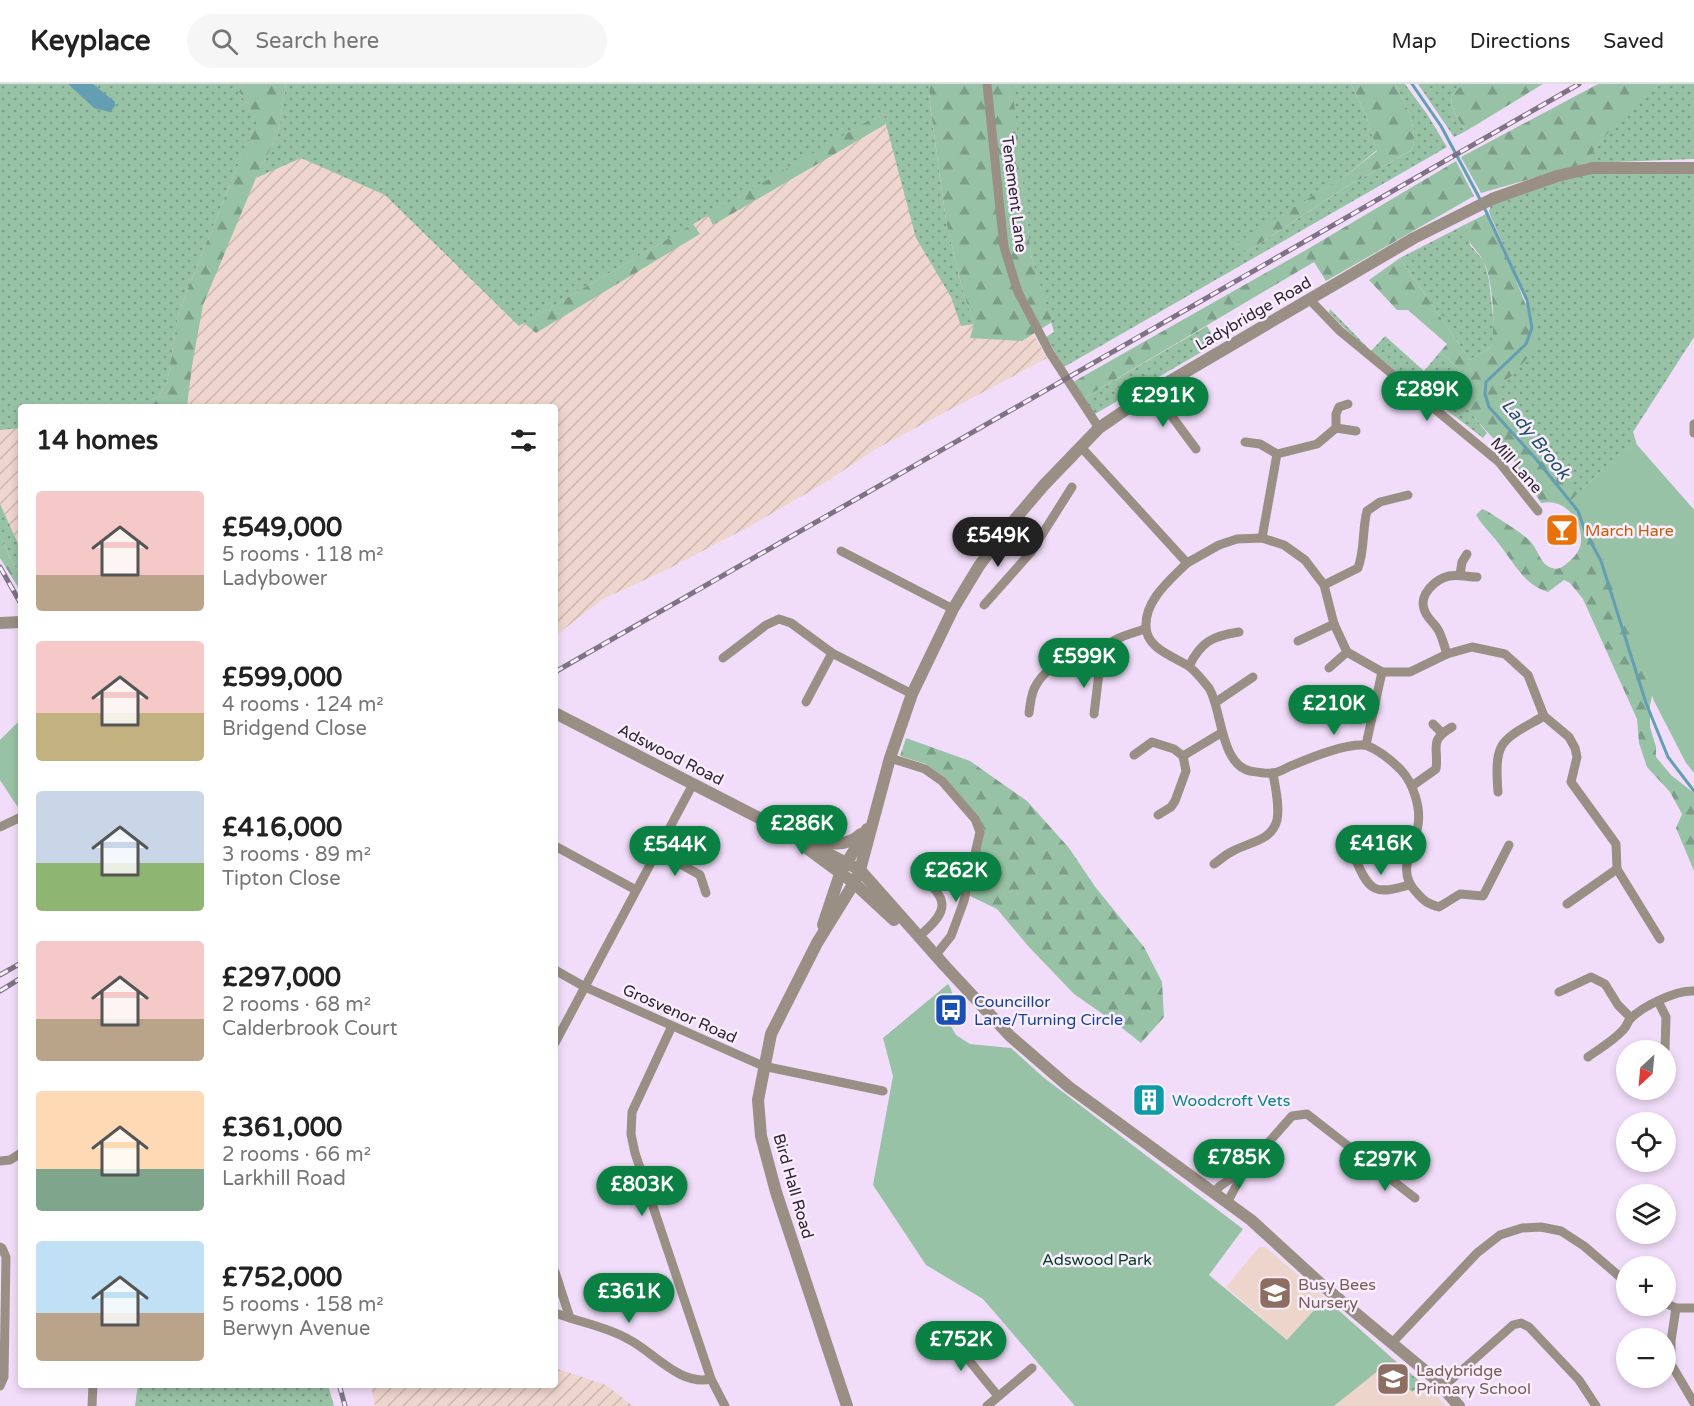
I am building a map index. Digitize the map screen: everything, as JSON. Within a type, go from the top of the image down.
[{"type":"street","name":"Tenement Lane","points":[[987,84],[1004,247],[1018,292],[1050,353],[1099,428]]},
{"type":"street","name":"Ladybridge Road","points":[[854,884],[860,870],[890,758],[912,694],[953,609],[979,566],[1004,532],[1044,485],[1099,428],[1153,391],[1414,238],[1492,199],[1557,176],[1592,168],[1694,168]]},
{"type":"street","name":"Mill Lane","points":[[1310,300],[1340,331],[1499,462],[1538,511]]},
{"type":"street","points":[[1153,391],[1196,449]]},
{"type":"street","points":[[1336,428],[1336,414],[1340,407],[1348,404]]},
{"type":"street","points":[[1694,424],[1694,433]]},
{"type":"street","points":[[1245,442],[1260,444],[1277,454],[1317,444],[1336,428],[1356,431]]},
{"type":"street","points":[[1081,447],[1187,563]]},
{"type":"street","points":[[1262,538],[1277,454]]},
{"type":"street","points":[[984,605],[1031,552],[1072,487]]},
{"type":"street","points":[[1324,585],[1358,568],[1362,556],[1364,520],[1367,511],[1380,502],[1408,495]]},
{"type":"street","points":[[1004,532],[1031,552]]},
{"type":"street","points":[[1509,845],[1483,896],[1460,894],[1439,907],[1428,904],[1409,885],[1406,866],[1418,824],[1418,807],[1412,786],[1402,771],[1385,756],[1366,745],[1341,748],[1273,773],[1247,771],[1236,762],[1221,734],[1216,702],[1208,688],[1189,666],[1164,653],[1151,641],[1145,629],[1147,616],[1156,597],[1187,563],[1219,545],[1237,538],[1262,538],[1284,545],[1315,571],[1324,585],[1334,624],[1347,652],[1382,672],[1410,672],[1447,654],[1472,647],[1505,654],[1528,675],[1544,716],[1569,736],[1577,757],[1571,782],[1616,844],[1617,869],[1660,939]]},
{"type":"street","points":[[841,551],[953,609]]},
{"type":"street","points":[[1460,575],[1462,562],[1467,554]]},
{"type":"street","points":[[1447,654],[1439,630],[1426,615],[1422,606],[1428,589],[1442,578],[1460,575],[1477,577]]},
{"type":"street","points":[[723,658],[766,625],[779,619],[791,623],[832,653],[912,694]]},
{"type":"street","points":[[1298,641],[1334,624]]},
{"type":"street","points":[[1091,660],[1108,642],[1145,629]]},
{"type":"street","points":[[1189,666],[1196,652],[1206,643],[1218,636],[1239,632]]},
{"type":"street","points":[[1329,668],[1347,652]]},
{"type":"street","points":[[806,702],[832,653]]},
{"type":"street","points":[[1029,713],[1033,690],[1041,678],[1063,661],[1076,657],[1091,660],[1099,673],[1094,714]]},
{"type":"street","points":[[1366,745],[1382,672]]},
{"type":"street","points":[[1216,702],[1252,677]]},
{"type":"street","name":"Adswood Road","points":[[558,714],[773,824],[843,868],[854,884],[945,966]]},
{"type":"street","points":[[1498,792],[1496,767],[1501,743],[1544,716]]},
{"type":"street","points":[[1433,724],[1442,733]]},
{"type":"street","points":[[1412,786],[1437,769],[1435,745],[1442,733],[1452,727]]},
{"type":"street","points":[[1183,756],[1221,734]]},
{"type":"street","points":[[1134,755],[1152,742],[1174,749],[1183,756],[1186,771],[1175,801],[1171,807],[1158,815]]},
{"type":"street","points":[[890,758],[926,769],[942,780],[975,819],[980,832],[964,901],[951,936],[935,956]]},
{"type":"street","points":[[1214,864],[1231,852],[1262,839],[1271,831],[1277,821],[1273,773]]},
{"type":"street","points":[[558,1037],[693,784]]},
{"type":"street","points":[[0,826],[18,818]]},
{"type":"street","name":"Ladybridge Road","points":[[843,868],[873,820]]},
{"type":"street","name":"Adswood Road","points":[[773,824],[823,843],[838,844],[858,837],[873,820]]},
{"type":"street","points":[[558,848],[636,890]]},
{"type":"street","points":[[657,851],[700,876],[706,893]]},
{"type":"street","points":[[1356,860],[1365,881],[1377,889],[1387,891],[1409,885]]},
{"type":"street","name":"Adswood Road","points":[[843,868],[860,870]]},
{"type":"street","name":"Bird Hall Road","points":[[817,943],[843,868]]},
{"type":"street","points":[[915,868],[941,897],[942,903],[934,923],[918,937]]},
{"type":"street","points":[[1567,904],[1617,869]]},
{"type":"street","points":[[860,870],[935,956],[1010,1036],[1069,1087],[1251,1220],[1322,1285],[1443,1387],[1460,1406]]},
{"type":"street","name":"Bird Hall Road","points":[[847,1406],[776,1191],[761,1136],[758,1100],[771,1034],[817,943],[854,884]]},
{"type":"street","name":"Grosvenor Road","points":[[558,972],[585,987],[764,1066],[883,1091]]},
{"type":"street","points":[[1559,992],[1591,977],[1605,984],[1618,1005],[1631,1018]]},
{"type":"street","points":[[1588,1057],[1623,1031],[1631,1018],[1658,1001],[1684,990],[1694,991]]},
{"type":"street","points":[[1658,1001],[1666,1017],[1665,1040]]},
{"type":"street","points":[[672,1026],[632,1112],[631,1134],[635,1153],[711,1379],[725,1406]]},
{"type":"street","points":[[1215,1192],[1245,1169],[1292,1116],[1307,1114],[1415,1198]]},
{"type":"street","points":[[0,1161],[10,1160],[18,1155]]},
{"type":"street","points":[[1228,1202],[1245,1169]]},
{"type":"street","points":[[1392,1343],[1477,1253],[1500,1235],[1522,1228],[1541,1227],[1561,1231],[1584,1246],[1616,1273]]},
{"type":"street","points":[[0,1246],[6,1257],[2,1333],[4,1377],[0,1386]]},
{"type":"street","points":[[558,1281],[570,1318]]},
{"type":"street","points":[[1676,1308],[1694,1308]]},
{"type":"street","points":[[558,1314],[628,1338],[679,1374],[698,1382],[711,1379]]},
{"type":"street","points":[[1675,1316],[1671,1341],[1671,1364],[1694,1403]]},
{"type":"street","points":[[1443,1387],[1513,1325],[1521,1323],[1529,1327],[1578,1380],[1596,1406]]},
{"type":"street","points":[[945,1331],[998,1396]]},
{"type":"street","points":[[987,1406],[1032,1368]]},
{"type":"street","points":[[92,1406],[93,1388]]},
{"type":"shaded area","points":[[0,84],[983,84],[1025,320],[1047,358],[874,450],[826,482],[754,524],[668,569],[603,599],[558,634],[558,404],[18,404],[18,568],[0,535]]},
{"type":"shaded area","name":"Busy Bees Nursery","points":[[1259,1247],[1265,1247],[1325,1298],[1287,1340],[1226,1287]]},
{"type":"shaded area","name":"Ladybridge Primary School","points":[[1392,1358],[1446,1406],[1334,1406]]},
{"type":"shaded area","points":[[558,1369],[606,1385],[633,1406],[375,1406],[372,1388],[558,1388]]},
{"type":"green space","points":[[0,84],[243,84],[239,93],[259,119],[179,311],[167,383],[158,397],[145,404],[18,404],[18,428],[0,430]]},
{"type":"green space","points":[[243,84],[286,84],[278,133],[256,178],[203,305],[187,404],[142,404],[158,397],[167,383],[179,311],[258,120],[239,92]]},
{"type":"green space","points":[[286,84],[929,84],[946,221],[962,288],[974,324],[961,326],[951,297],[916,238],[883,113],[519,326],[385,195],[301,158],[256,178],[278,133]]},
{"type":"green space","points":[[929,84],[1012,84],[1031,255],[1052,322],[1022,341],[970,338],[974,324],[962,288],[946,221]]},
{"type":"green space","points":[[1011,84],[1351,84],[1366,115],[1377,150],[1348,174],[1237,244],[1247,252],[1346,187],[1412,150],[1413,125],[1395,84],[1405,84],[1447,147],[1064,367],[1046,337],[1054,332],[1031,255]]},
{"type":"green space","points":[[1351,84],[1395,84],[1413,125],[1412,150],[1346,187],[1247,252],[1242,252],[1237,244],[1247,236],[1348,174],[1377,151],[1366,115]]},
{"type":"green space","points":[[1418,84],[1463,84],[1451,96],[1452,105],[1466,131],[1454,137]]},
{"type":"green space","points":[[1463,84],[1543,84],[1466,131],[1452,105],[1451,96]]},
{"type":"green space","points":[[1598,84],[1660,84],[1610,130],[1586,163],[1481,193],[1461,157]]},
{"type":"green space","points":[[1660,84],[1694,84],[1694,159],[1586,163],[1619,120]]},
{"type":"green space","points":[[883,112],[886,124],[713,225],[708,215]]},
{"type":"green space","points":[[1456,161],[1474,196],[1326,281],[1314,262],[1084,398],[1073,382],[1306,250]]},
{"type":"green space","points":[[1592,168],[1694,168],[1694,337],[1633,432],[1637,445],[1617,456],[1571,500],[1486,382],[1532,328],[1527,300],[1489,212],[1492,199]]},
{"type":"green space","points":[[1486,214],[1504,249],[1525,303],[1538,320],[1538,338],[1530,355],[1513,375],[1501,383],[1501,400],[1581,492],[1617,456],[1637,445],[1694,510],[1650,705],[1650,727],[1656,747],[1656,757],[1671,775],[1694,793],[1694,871],[1676,828],[1682,814],[1670,792],[1647,767],[1639,743],[1637,719],[1583,599],[1570,583],[1564,580],[1548,592],[1533,585],[1476,515],[1482,509],[1487,511],[1525,536],[1542,560],[1548,566],[1556,569],[1565,565],[1579,550],[1581,538],[1577,521],[1566,508],[1558,504],[1541,503],[1513,460],[1472,415],[1463,400],[1458,368],[1440,352],[1447,344],[1408,310],[1397,310],[1369,280],[1400,258],[1470,360],[1491,347],[1493,339],[1490,281],[1482,259],[1465,235],[1466,224]]},
{"type":"green space","points":[[693,224],[700,234],[536,333],[524,323]]},
{"type":"green space","points":[[1466,224],[1470,245],[1484,261],[1489,280],[1495,335],[1491,347],[1470,360],[1400,258]]},
{"type":"green space","points":[[1330,309],[1371,351],[1385,336],[1424,371],[1440,352],[1458,368],[1467,403],[1487,433],[1483,438],[1361,344],[1329,313]]},
{"type":"green space","points":[[1207,326],[1217,343],[1095,414],[1084,398]]},
{"type":"green space","points":[[1637,445],[1694,510],[1694,773],[1686,763],[1654,701],[1605,561],[1569,502],[1617,456]]},
{"type":"green space","points":[[0,504],[18,543],[18,570],[13,564],[0,535]]},
{"type":"green space","points":[[0,535],[18,570],[18,587],[0,558]]},
{"type":"green space","points":[[18,722],[18,807],[0,780],[0,740]]},
{"type":"green space","points":[[906,738],[970,761],[1027,801],[1069,848],[1096,888],[1144,947],[1162,982],[1164,1017],[1141,1043],[1074,994],[997,909],[970,896],[984,830],[977,815],[943,776],[926,764],[900,756]]},
{"type":"green space","name":"Adswood Park","points":[[948,984],[952,997],[948,1021],[956,1035],[970,1044],[1011,1048],[1043,1077],[1243,1229],[1209,1275],[1287,1340],[1325,1298],[1392,1358],[1389,1362],[1334,1406],[1075,1406],[983,1299],[926,1265],[873,1185],[893,1076],[883,1038]]},
{"type":"green space","points":[[1392,1358],[1422,1383],[1412,1392],[1384,1366]]},
{"type":"green space","points":[[137,1388],[329,1388],[334,1406],[135,1406]]},
{"type":"water","points":[[68,84],[93,84],[115,102],[115,106],[110,112],[94,108]]},
{"type":"waterway","name":"Lady Brook","points":[[1412,84],[1441,126],[1481,201]]},
{"type":"waterway","name":"Lady Brook","points":[[1484,207],[1527,300],[1532,328],[1526,344],[1486,382],[1485,394],[1489,407],[1536,459],[1578,511],[1585,531],[1601,561],[1646,703],[1668,757],[1694,791]]},
{"type":"railway","points":[[558,670],[1579,84]]},
{"type":"railway","points":[[0,567],[18,599]]},
{"type":"railway","points":[[0,975],[18,965]]},
{"type":"railway","points":[[0,991],[18,980]]},
{"type":"railway","points":[[340,1388],[345,1406]]},
{"type":"place","name":"March Hare","points":[[1562,530]]},
{"type":"place","name":"Councillor Lane/Turning Circle","points":[[951,1010]]},
{"type":"place","name":"Woodcroft Vets","points":[[1149,1100]]},
{"type":"place","name":"Busy Bees Nursery","points":[[1275,1293]]},
{"type":"place","name":"Ladybridge Primary School","points":[[1393,1379]]}]
